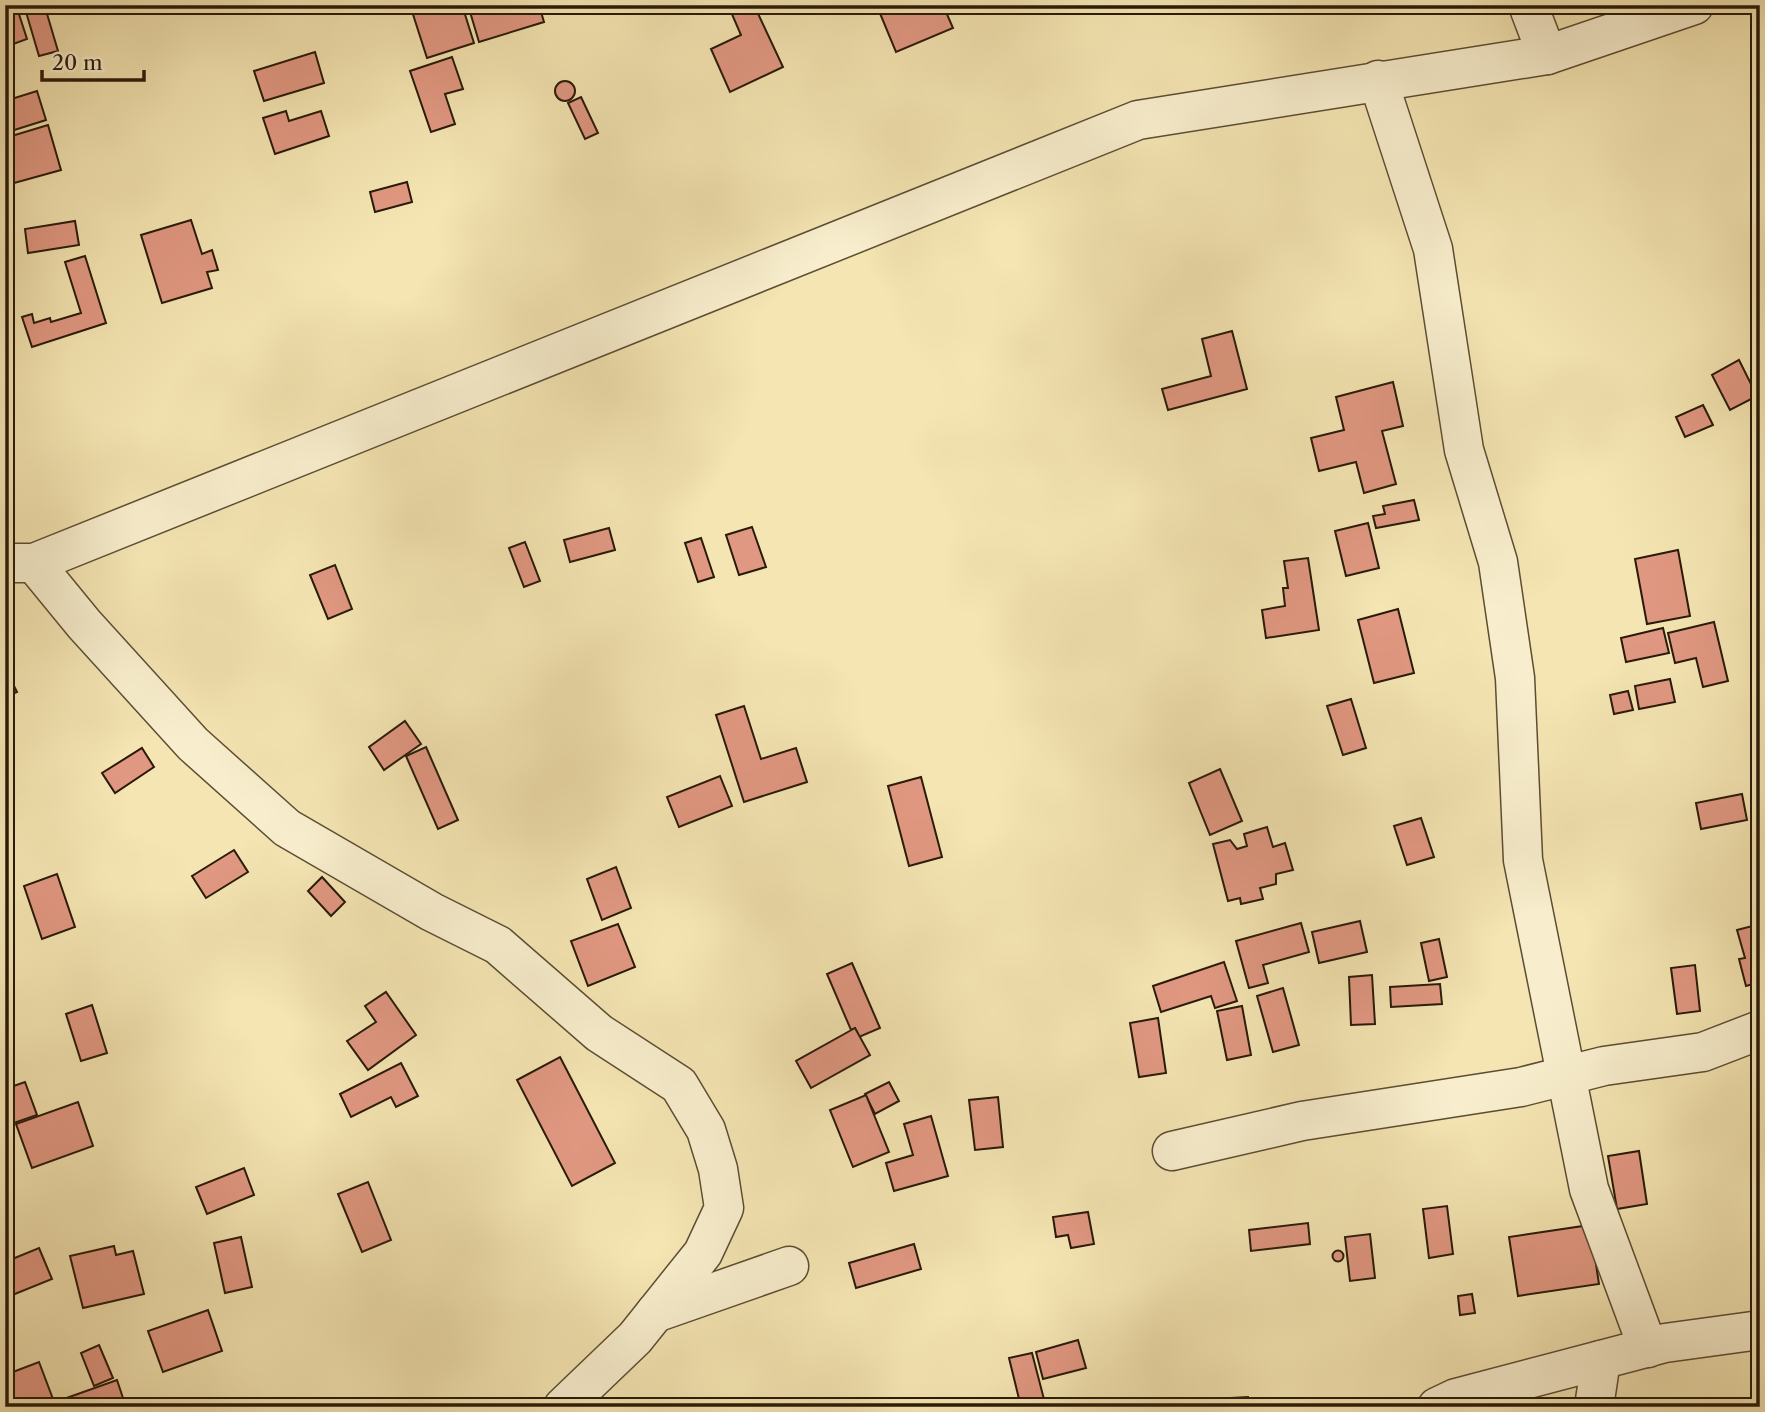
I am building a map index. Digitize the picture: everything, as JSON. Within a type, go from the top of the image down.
[{"type":"street","points":[[1528,5],[1547,54]]},
{"type":"street","points":[[563,1407],[635,1338],[703,1253],[724,1208],[718,1169],[706,1130],[679,1085],[599,1032],[498,946],[432,912],[287,828],[193,744],[83,624],[20,563],[1138,120],[1547,54],[1694,5]]},
{"type":"street","points":[[1378,80],[1433,249],[1464,450],[1498,562],[1515,678],[1523,860],[1589,1189],[1648,1348]]},
{"type":"street","points":[[1172,1151],[1302,1121],[1521,1087],[1604,1066],[1703,1052],[1760,1030]]},
{"type":"street","points":[[655,1313],[789,1266]]},
{"type":"street","points":[[1437,1407],[1456,1398],[1665,1343],[1760,1330]]},
{"type":"street","points":[[1594,1407],[1601,1360]]},
{"type":"building","points":[[5,5],[16,5],[27,39],[8,46],[5,38]]},
{"type":"building","points":[[410,5],[462,5],[474,43],[427,58]]},
{"type":"building","points":[[468,5],[494,5],[495,9],[508,5],[539,5],[544,22],[479,42]]},
{"type":"building","points":[[728,5],[754,5],[783,67],[730,92],[711,49],[741,35]]},
{"type":"building","points":[[892,5],[943,5],[953,28],[896,52],[879,11]]},
{"type":"building","points":[[45,7],[58,51],[39,56],[26,12]]},
{"type":"building","points":[[315,52],[324,83],[264,101],[254,71]]},
{"type":"building","points":[[452,57],[463,89],[445,94],[455,124],[431,132],[410,71]]},
{"type":"building","points":[[565,81],[572,84],[575,91],[572,98],[565,101],[558,98],[555,91],[558,84]]},
{"type":"building","points":[[37,91],[46,120],[5,133],[5,101]]},
{"type":"building","points":[[581,97],[598,133],[585,139],[568,103]]},
{"type":"building","points":[[286,111],[289,121],[321,111],[329,136],[275,154],[263,118]]},
{"type":"building","points":[[48,125],[61,170],[7,185],[5,138]]},
{"type":"building","points":[[407,182],[412,202],[375,212],[370,192]]},
{"type":"building","points":[[191,220],[202,254],[212,250],[218,270],[207,272],[212,288],[162,303],[141,235]]},
{"type":"building","points":[[75,221],[79,245],[28,253],[25,229]]},
{"type":"building","points":[[85,256],[106,323],[32,347],[22,317],[32,314],[34,323],[50,318],[51,322],[81,313],[65,262]]},
{"type":"building","points":[[1232,331],[1247,389],[1168,410],[1162,389],[1211,376],[1202,339]]},
{"type":"building","points":[[1739,360],[1757,396],[1730,410],[1712,375]]},
{"type":"building","points":[[1393,382],[1403,426],[1382,431],[1396,484],[1364,493],[1356,462],[1319,471],[1311,438],[1344,430],[1336,397]]},
{"type":"building","points":[[1703,405],[1713,425],[1685,437],[1676,417]]},
{"type":"building","points":[[1414,500],[1419,520],[1376,528],[1373,516],[1385,514],[1383,506]]},
{"type":"building","points":[[1368,523],[1379,568],[1346,576],[1335,531]]},
{"type":"building","points":[[752,527],[766,567],[739,575],[726,535]]},
{"type":"building","points":[[609,528],[615,550],[570,562],[564,540]]},
{"type":"building","points":[[701,538],[714,577],[698,582],[685,543]]},
{"type":"building","points":[[525,542],[540,581],[524,587],[509,548]]},
{"type":"building","points":[[1678,550],[1690,616],[1647,624],[1635,559]]},
{"type":"building","points":[[1308,558],[1319,630],[1266,638],[1262,610],[1285,606],[1283,588],[1288,588],[1284,561]]},
{"type":"building","points":[[335,565],[352,609],[328,619],[310,575]]},
{"type":"building","points":[[1398,609],[1414,673],[1374,683],[1358,620]]},
{"type":"building","points":[[1714,622],[1728,681],[1703,687],[1696,658],[1675,663],[1668,633]]},
{"type":"building","points":[[1663,628],[1669,653],[1626,662],[1621,638]]},
{"type":"building","points":[[1670,679],[1675,702],[1639,709],[1635,686]]},
{"type":"building","points":[[12,682],[17,692],[5,697],[5,685]]},
{"type":"building","points":[[1628,691],[1633,710],[1614,714],[1610,695]]},
{"type":"building","points":[[1351,699],[1366,748],[1343,755],[1327,706]]},
{"type":"building","points":[[744,706],[761,759],[796,748],[807,782],[744,802],[716,715]]},
{"type":"building","points":[[405,721],[421,744],[384,770],[369,747]]},
{"type":"building","points":[[426,747],[458,820],[438,829],[406,756]]},
{"type":"building","points":[[142,748],[154,767],[115,793],[102,773]]},
{"type":"building","points":[[1220,769],[1242,821],[1210,835],[1189,783]]},
{"type":"building","points":[[720,776],[732,806],[679,827],[667,797]]},
{"type":"building","points":[[921,777],[942,857],[909,866],[888,786]]},
{"type":"building","points":[[1742,794],[1747,820],[1701,829],[1696,803]]},
{"type":"building","points":[[1421,818],[1434,857],[1407,865],[1394,826]]},
{"type":"building","points":[[1267,827],[1273,847],[1285,843],[1293,870],[1276,874],[1276,884],[1260,888],[1263,899],[1241,904],[1240,898],[1228,901],[1213,844],[1230,840],[1237,849],[1247,846],[1244,834]]},
{"type":"building","points":[[234,850],[248,872],[206,898],[192,876]]},
{"type":"building","points":[[616,867],[631,908],[602,920],[587,879]]},
{"type":"building","points":[[57,874],[75,927],[42,939],[24,886]]},
{"type":"building","points":[[322,877],[345,902],[331,916],[308,891]]},
{"type":"building","points":[[1360,921],[1367,952],[1319,963],[1312,932]]},
{"type":"building","points":[[1301,923],[1309,952],[1263,965],[1268,983],[1249,988],[1236,941]]},
{"type":"building","points":[[618,924],[635,967],[588,986],[571,941]]},
{"type":"building","points":[[1760,924],[1760,982],[1746,986],[1739,959],[1745,958],[1737,930]]},
{"type":"building","points":[[1439,939],[1447,977],[1429,981],[1421,943]]},
{"type":"building","points":[[1224,962],[1237,1001],[1215,1008],[1211,996],[1161,1012],[1153,986]]},
{"type":"building","points":[[852,963],[880,1028],[859,1037],[855,1028],[851,1030],[827,974]]},
{"type":"building","points":[[1695,965],[1700,1011],[1677,1014],[1671,968]]},
{"type":"building","points":[[1372,975],[1375,1024],[1351,1025],[1349,977]]},
{"type":"building","points":[[1440,984],[1442,1004],[1391,1007],[1390,987]]},
{"type":"building","points":[[1283,988],[1299,1045],[1273,1052],[1257,996]]},
{"type":"building","points":[[386,992],[416,1035],[368,1070],[347,1041],[376,1022],[365,1006]]},
{"type":"building","points":[[92,1005],[107,1053],[81,1061],[66,1014]]},
{"type":"building","points":[[1242,1006],[1251,1055],[1227,1060],[1217,1011]]},
{"type":"building","points":[[1158,1018],[1166,1073],[1139,1077],[1130,1023]]},
{"type":"building","points":[[855,1028],[870,1055],[811,1088],[796,1061]]},
{"type":"building","points":[[560,1057],[615,1163],[572,1186],[517,1080]]},
{"type":"building","points":[[401,1063],[418,1096],[396,1107],[391,1097],[351,1117],[340,1094]]},
{"type":"building","points":[[25,1082],[37,1115],[14,1123],[5,1089]]},
{"type":"building","points":[[889,1082],[899,1101],[875,1114],[865,1094]]},
{"type":"building","points":[[866,1095],[889,1152],[853,1167],[830,1110]]},
{"type":"building","points":[[998,1097],[1003,1147],[975,1150],[969,1100]]},
{"type":"building","points":[[78,1102],[93,1146],[32,1168],[16,1124]]},
{"type":"building","points":[[931,1116],[948,1176],[894,1191],[886,1163],[913,1155],[904,1124]]},
{"type":"building","points":[[1639,1151],[1647,1204],[1617,1209],[1608,1156]]},
{"type":"building","points":[[244,1168],[254,1195],[207,1214],[196,1187]]},
{"type":"building","points":[[368,1182],[391,1240],[362,1252],[338,1194]]},
{"type":"building","points":[[1447,1206],[1453,1254],[1429,1258],[1423,1209]]},
{"type":"building","points":[[1088,1212],[1094,1244],[1071,1248],[1068,1235],[1056,1237],[1053,1217]]},
{"type":"building","points":[[1308,1223],[1310,1244],[1251,1251],[1249,1230]]},
{"type":"building","points":[[1590,1225],[1599,1284],[1518,1296],[1509,1237]]},
{"type":"building","points":[[1370,1234],[1375,1278],[1350,1281],[1345,1237]]},
{"type":"building","points":[[241,1237],[252,1287],[225,1293],[214,1243]]},
{"type":"building","points":[[914,1244],[921,1269],[856,1288],[849,1263]]},
{"type":"building","points":[[114,1246],[116,1255],[133,1251],[144,1294],[83,1308],[70,1256]]},
{"type":"building","points":[[39,1248],[52,1279],[5,1298],[5,1262]]},
{"type":"building","points":[[1338,1250],[1344,1256],[1338,1262],[1332,1256]]},
{"type":"building","points":[[1472,1294],[1475,1313],[1460,1315],[1458,1296]]},
{"type":"building","points":[[208,1310],[222,1351],[163,1372],[148,1331]]},
{"type":"building","points":[[1078,1340],[1086,1368],[1043,1379],[1036,1352]]},
{"type":"building","points":[[99,1345],[113,1378],[94,1386],[81,1353]]},
{"type":"building","points":[[1032,1353],[1046,1407],[1021,1407],[1009,1358]]},
{"type":"building","points":[[39,1362],[56,1407],[12,1407],[5,1389],[5,1375]]},
{"type":"building","points":[[117,1380],[125,1404],[116,1407],[63,1407],[61,1400]]},
{"type":"building","points":[[1248,1397],[1249,1407],[1231,1407],[1231,1398]]}]
